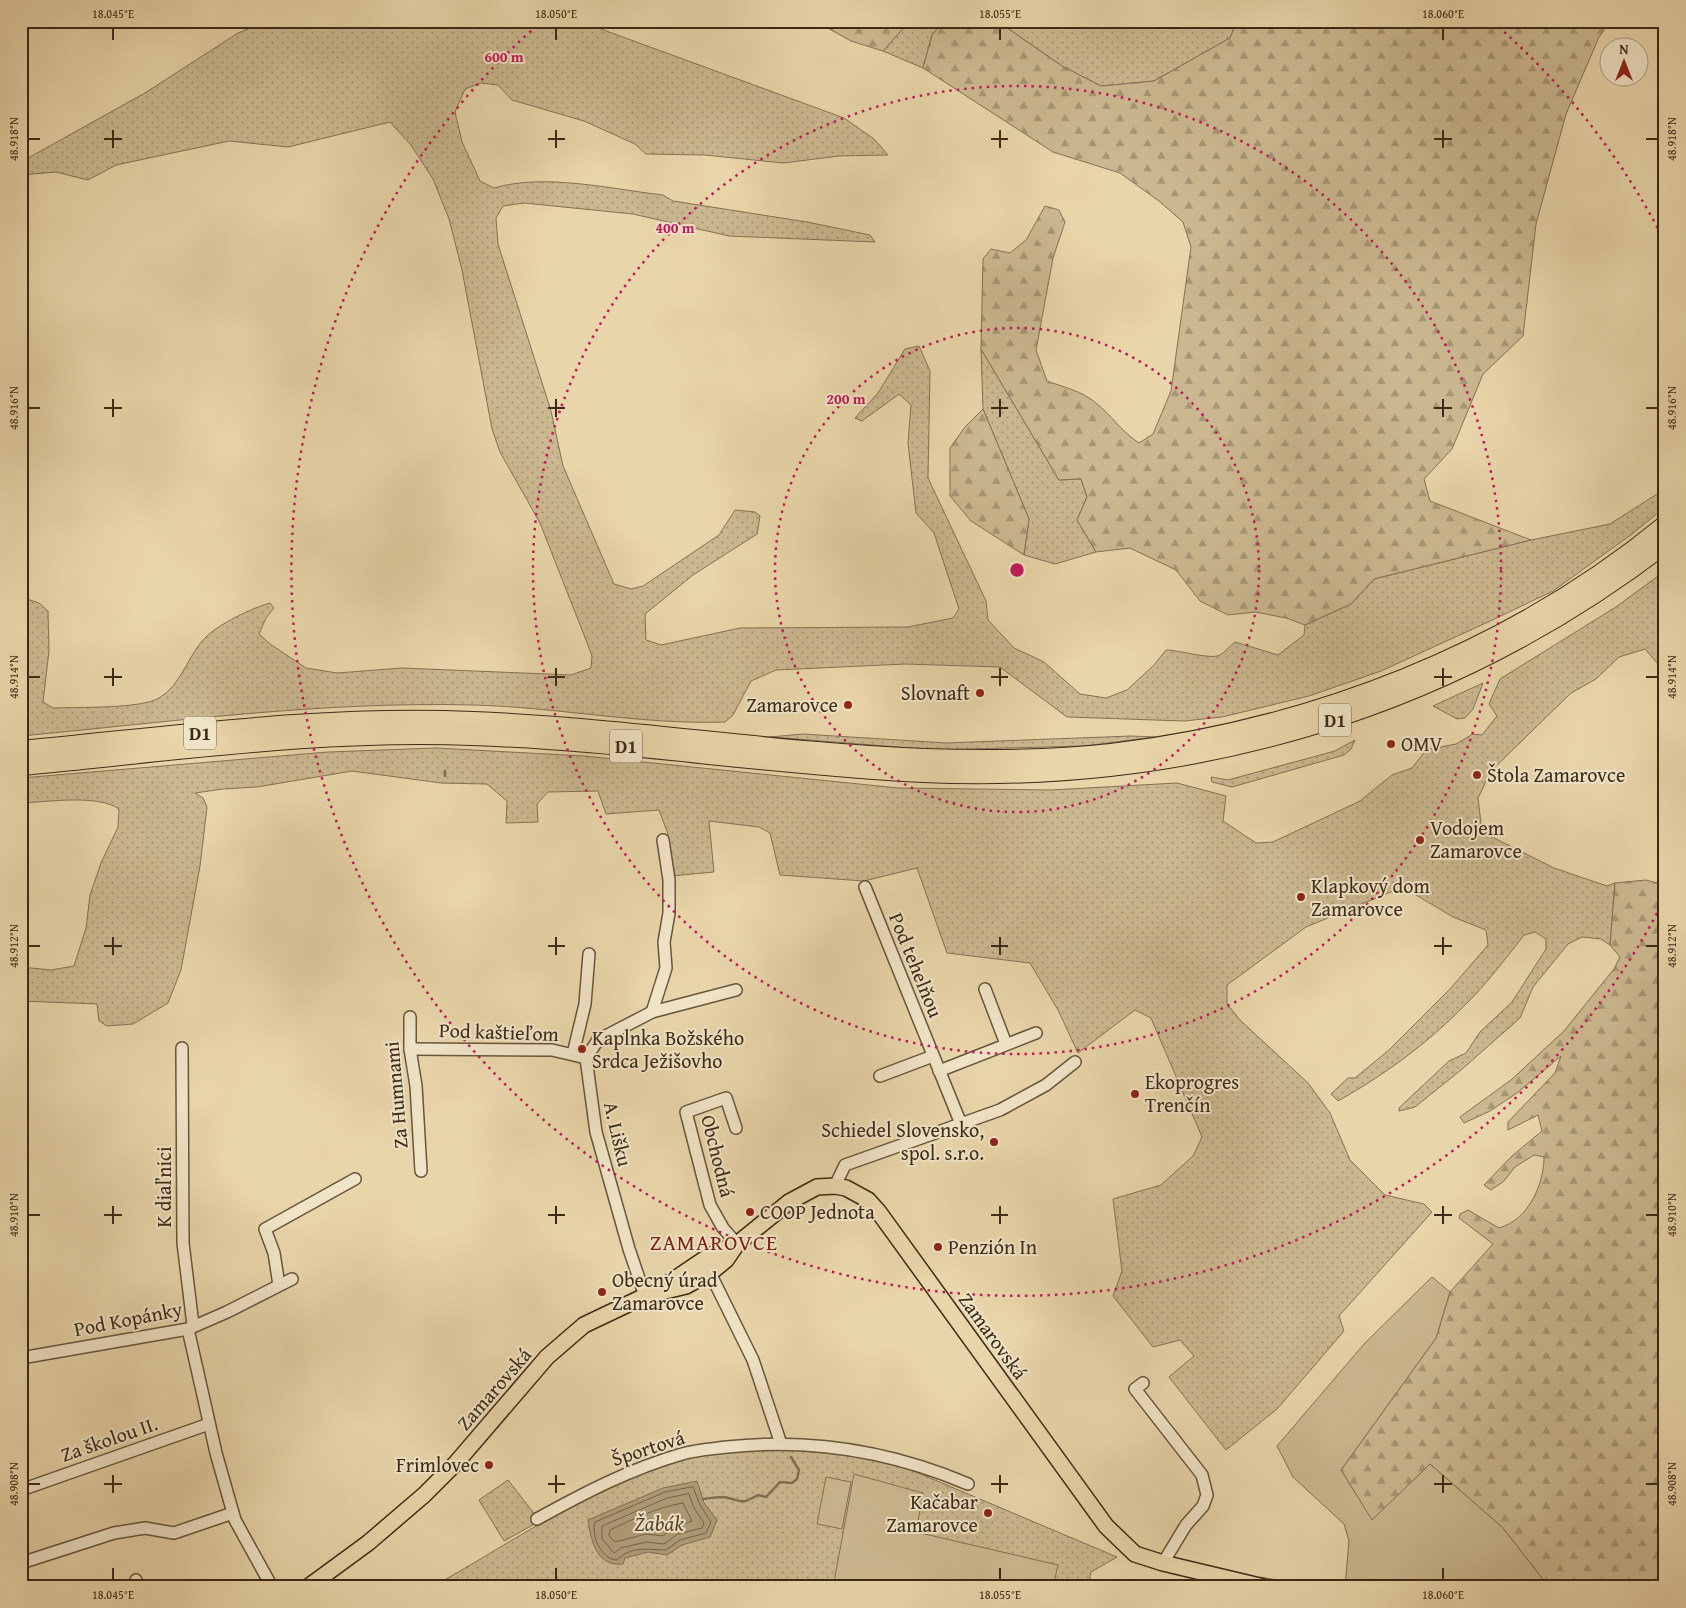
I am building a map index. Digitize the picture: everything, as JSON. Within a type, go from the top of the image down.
[{"type":"highway","name":"D1","points":[[21,750],[295,725],[380,721],[467,720],[564,726],[792,748],[921,758],[1022,759],[1109,753],[1197,740],[1244,729],[1366,693],[1416,674],[1467,650],[1548,606],[1598,574],[1665,525]]},
{"type":"highway","name":"D1","points":[[21,766],[293,740],[428,736],[556,740],[791,764],[924,773],[1022,774],[1145,764],[1248,744],[1288,734],[1338,719],[1420,688],[1515,642],[1557,618],[1628,572],[1665,544]]},
{"type":"main road","name":"Zamarovská","points":[[308,1587],[368,1542],[424,1495],[456,1463],[547,1358],[565,1340],[584,1326],[649,1295],[709,1256],[737,1244],[800,1196],[817,1187],[835,1186],[858,1193],[878,1211],[1106,1526],[1135,1554],[1162,1563],[1264,1587]]},
{"type":"main road","name":"Zamarovská","points":[[649,1295],[666,1293],[686,1286],[710,1273],[726,1260],[737,1244]]},
{"type":"street","points":[[652,1012],[666,968],[664,942],[669,912],[669,880],[663,840]]},
{"type":"street","name":"Pod tehelňou","points":[[865,887],[961,1124]]},
{"type":"street","points":[[573,1054],[585,1004],[589,954]]},
{"type":"street","points":[[586,1058],[598,1040],[652,1012],[736,990]]},
{"type":"street","points":[[985,990],[1006,1044]]},
{"type":"street","name":"Za Humnami","points":[[410,1017],[410,1049],[416,1086],[421,1171]]},
{"type":"street","points":[[939,1071],[1036,1032]]},
{"type":"street","name":"K diaľnici","points":[[182,1048],[183,1243],[191,1327],[209,1424],[233,1513],[272,1587]]},
{"type":"street","name":"Pod kaštieľom","points":[[410,1049],[552,1050],[586,1058]]},
{"type":"street","points":[[880,1076],[933,1056]]},
{"type":"street","name":"A. Lišku","points":[[586,1058],[596,1132],[629,1250],[649,1295]]},
{"type":"street","points":[[835,1186],[845,1165],[961,1124],[1023,1099],[1046,1085],[1075,1062]]},
{"type":"street","name":"Obchodná","points":[[736,1128],[726,1098],[686,1112],[710,1204],[723,1228],[737,1244]]},
{"type":"street","points":[[279,1285],[274,1253],[265,1229],[355,1179]]},
{"type":"street","points":[[710,1273],[754,1360],[781,1444]]},
{"type":"street","name":"Pod Kopánky","points":[[21,1358],[191,1327],[227,1312],[292,1278]]},
{"type":"street","points":[[1143,1383],[1135,1389],[1202,1475],[1207,1495],[1203,1506],[1186,1526],[1162,1563]]},
{"type":"street","name":"Za školou II.","points":[[21,1490],[209,1424]]},
{"type":"street","name":"Športová","points":[[537,1519],[612,1479],[683,1453],[745,1445],[812,1444],[870,1452],[928,1468],[968,1484]]},
{"type":"street","points":[[21,1563],[114,1533],[145,1528],[174,1533],[233,1513]]},
{"type":"green space","points":[[268,21],[579,21],[844,118],[874,139],[888,155],[839,156],[783,163],[705,155],[646,154],[635,144],[584,121],[512,100],[498,85],[481,83],[465,89],[455,112],[462,142],[480,181],[494,188],[534,182],[600,186],[663,195],[673,201],[807,222],[870,235],[875,242],[729,236],[633,214],[524,203],[503,206],[496,218],[498,244],[551,411],[563,466],[614,584],[631,589],[643,586],[719,535],[735,510],[755,512],[760,516],[757,534],[693,575],[645,614],[646,640],[661,645],[740,628],[908,627],[953,618],[959,609],[934,533],[916,513],[908,443],[911,405],[899,394],[862,421],[855,418],[878,393],[905,349],[919,346],[930,371],[928,478],[986,601],[988,620],[1014,648],[1044,662],[1080,694],[1106,698],[1127,690],[1154,665],[1166,650],[1202,656],[1216,656],[1222,654],[1235,642],[1278,655],[1304,635],[1305,625],[1351,604],[1374,579],[1531,540],[1610,524],[1665,489],[1665,507],[1632,534],[1553,591],[1488,622],[1381,671],[1309,696],[1222,717],[1184,721],[1067,717],[1000,667],[905,664],[776,670],[751,681],[733,715],[725,722],[662,721],[505,706],[360,706],[303,709],[21,736],[28,624],[21,617],[21,597],[39,603],[48,611],[49,651],[43,702],[53,708],[124,706],[150,702],[159,698],[174,685],[194,652],[206,637],[236,617],[270,603],[274,608],[266,618],[259,634],[270,644],[306,668],[337,673],[402,668],[571,675],[591,668],[592,656],[540,523],[500,452],[492,429],[462,270],[449,219],[433,179],[411,145],[390,122],[288,147],[229,141],[116,165],[88,180],[56,172],[21,175],[21,162],[145,93],[238,33]]},
{"type":"green space","points":[[815,21],[910,21],[883,51],[851,41]]},
{"type":"green space","points":[[910,21],[944,21],[932,35],[923,68],[883,51]]},
{"type":"green space","points":[[944,21],[997,21],[1062,66],[1101,86],[1154,81],[1230,38],[1237,21],[1611,21],[1598,38],[1566,114],[1536,224],[1523,336],[1483,374],[1452,449],[1424,479],[1430,501],[1531,540],[1374,579],[1351,604],[1305,625],[1286,618],[1255,612],[1228,615],[1200,601],[1176,570],[1130,548],[1096,552],[1077,520],[1087,497],[1081,479],[1059,480],[981,349],[983,259],[991,249],[1010,253],[1026,240],[1045,206],[1059,210],[1065,222],[1053,258],[1036,350],[1047,381],[1091,399],[1139,443],[1153,434],[1171,391],[1191,247],[1183,222],[1159,201],[1120,173],[1053,152],[923,68],[932,35]]},
{"type":"green space","points":[[997,21],[1237,21],[1230,38],[1154,81],[1101,86],[1062,66]]},
{"type":"green space","points":[[981,349],[1059,480],[1081,479],[1087,497],[1077,520],[1096,552],[1055,564],[1024,555],[1029,519],[983,409]]},
{"type":"green space","points":[[983,409],[1029,519],[1024,555],[971,521],[950,496],[950,448],[965,427]]},
{"type":"green space","points":[[1665,571],[1665,636],[1657,640],[1665,648],[1665,672],[1645,649],[1619,657],[1596,679],[1571,693],[1491,771],[1478,798],[1482,832],[1554,868],[1607,886],[1615,883],[1610,945],[1601,939],[1582,937],[1568,944],[1533,987],[1520,1018],[1461,1070],[1415,1107],[1399,1111],[1399,1108],[1449,1061],[1466,1053],[1480,1032],[1512,1002],[1546,949],[1546,939],[1535,932],[1524,935],[1495,972],[1450,1020],[1388,1070],[1338,1101],[1331,1094],[1348,1078],[1355,1078],[1389,1050],[1450,989],[1488,945],[1486,930],[1453,917],[1406,889],[1393,891],[1306,927],[1227,985],[1227,1004],[1240,1020],[1308,1083],[1330,1113],[1350,1160],[1385,1195],[1424,1204],[1432,1212],[1339,1316],[1344,1331],[1277,1409],[1226,1450],[1169,1377],[1194,1356],[1180,1340],[1153,1347],[1113,1296],[1122,1271],[1113,1199],[1161,1185],[1193,1156],[1202,1137],[1151,1018],[1135,1010],[1078,1053],[1058,1010],[1030,963],[947,953],[917,868],[864,881],[780,875],[770,833],[759,827],[709,821],[714,872],[671,876],[668,834],[659,810],[606,814],[598,791],[548,792],[537,804],[538,822],[506,823],[507,801],[487,784],[441,783],[352,771],[257,787],[195,793],[203,798],[207,807],[200,866],[181,970],[168,1003],[133,1024],[107,1026],[99,1021],[97,1004],[21,1001],[21,967],[51,970],[74,966],[86,928],[90,895],[101,863],[118,827],[119,809],[110,804],[86,800],[21,803],[21,778],[328,752],[436,748],[584,756],[898,788],[1051,790],[1177,783],[1226,796],[1223,821],[1256,843],[1273,842],[1360,801],[1392,775],[1412,768],[1426,750],[1456,744],[1473,734],[1482,735],[1497,716],[1489,704],[1500,679],[1616,607]]},
{"type":"green space","points":[[1483,683],[1473,709],[1465,718],[1457,719],[1433,706]]},
{"type":"green space","points":[[803,734],[946,743],[1131,736],[1156,737],[1083,746],[936,750],[770,737]]},
{"type":"green space","points":[[1355,740],[1351,749],[1344,755],[1232,787],[1212,782],[1211,777],[1228,780],[1335,751]]},
{"type":"green space","points":[[1646,880],[1665,885],[1665,1576],[1661,1587],[1549,1587],[1503,1528],[1430,1464],[1372,1521],[1341,1470],[1436,1338],[1450,1292],[1493,1244],[1459,1218],[1460,1214],[1468,1210],[1499,1228],[1509,1224],[1518,1217],[1532,1200],[1541,1179],[1544,1157],[1534,1155],[1515,1167],[1504,1181],[1491,1190],[1484,1185],[1512,1156],[1542,1131],[1538,1115],[1508,1130],[1508,1122],[1555,1073],[1561,1056],[1517,1093],[1490,1111],[1464,1123],[1460,1117],[1511,1080],[1564,1031],[1614,969],[1620,957],[1610,945],[1615,883]]},
{"type":"green space","points":[[1432,1277],[1450,1292],[1436,1338],[1341,1470],[1372,1520],[1430,1464],[1503,1528],[1549,1587],[1345,1587],[1349,1541],[1344,1524],[1293,1477],[1277,1446],[1364,1344]]},
{"type":"green space","points":[[803,1444],[878,1456],[1117,1557],[1091,1572],[1088,1587],[432,1587],[562,1511],[643,1472],[701,1456]]},
{"type":"green space","points":[[854,1474],[923,1493],[916,1532],[1058,1565],[1053,1587],[833,1587]]},
{"type":"green space","points":[[826,1477],[851,1482],[842,1529],[817,1524]]},
{"type":"green space","name":"Frimlovec","points":[[508,1480],[540,1521],[504,1541],[479,1500]]},
{"type":"green space","points":[[1260,1577],[1319,1587],[1254,1587]]},
{"type":"water","name":"Žabák","points":[[697,1481],[704,1503],[717,1520],[710,1537],[682,1545],[667,1555],[648,1552],[625,1558],[623,1564],[614,1564],[607,1561],[596,1551],[588,1520],[663,1488]]},
{"type":"waterway","points":[[445,771],[445,776]]},
{"type":"waterway","points":[[703,1499],[724,1497],[744,1501],[758,1495],[766,1497],[780,1482],[792,1483],[797,1479],[799,1470],[791,1457]]},
{"type":"place","name":"Slovnaft","points":[[980,693]]},
{"type":"place","name":"Zamarovce","points":[[848,705]]},
{"type":"place","name":"OMV","points":[[1391,744]]},
{"type":"place","name":"Štola Zamarovce","points":[[1477,775]]},
{"type":"place","name":"Vodojem Zamarovce","points":[[1420,840]]},
{"type":"place","name":"Klapkový dom Zamarovce","points":[[1301,897]]},
{"type":"place","name":"Kaplnka Božského Srdca Ježišovho","points":[[582,1049]]},
{"type":"place","name":"Ekoprogres Trenčín","points":[[1135,1094]]},
{"type":"place","name":"Schiedel Slovensko, spol. s.r.o.","points":[[994,1142]]},
{"type":"place","name":"COOP Jednota","points":[[750,1212]]},
{"type":"place","name":"Penzión In","points":[[938,1247]]},
{"type":"place","name":"Obecný úrad Zamarovce","points":[[602,1292]]},
{"type":"place","name":"Frimlovec","points":[[489,1465]]},
{"type":"place","name":"Kačabar Zamarovce","points":[[988,1513]]},
{"type":"district","name":"ZAMAROVCE","points":[[714,1242]]}]
